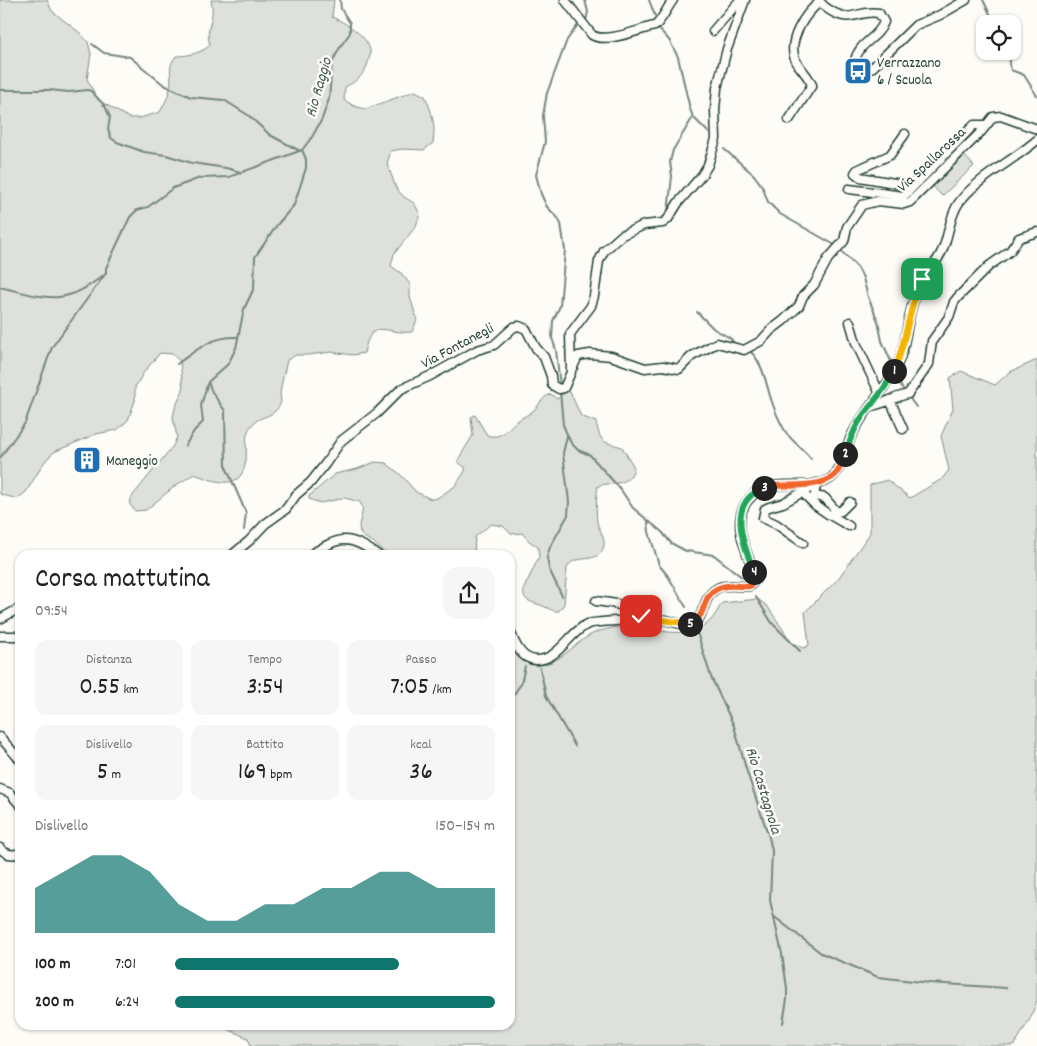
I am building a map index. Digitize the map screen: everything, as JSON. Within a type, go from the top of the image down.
[{"type":"street","points":[[565,0],[596,38],[614,37],[655,26],[673,0]]},
{"type":"street","points":[[713,31],[740,0]]},
{"type":"street","points":[[571,372],[570,334],[591,306],[599,261],[604,252],[622,235],[644,225],[663,222],[668,219],[708,165],[716,139],[715,110],[717,88],[727,49],[745,0]]},
{"type":"street","points":[[789,120],[812,85],[796,60],[794,46],[796,34],[819,1],[840,16],[849,17],[871,12],[879,13],[884,22],[881,30],[858,50],[855,60],[860,68],[866,70],[873,68],[916,26],[966,0]]},
{"type":"street","name":"Via Spallarossa","points":[[849,189],[904,196],[974,125],[981,125],[993,116],[1001,116],[1037,129]]},
{"type":"street","name":"Via Spallarossa","points":[[571,372],[580,355],[611,356],[644,368],[663,366],[679,369],[692,356],[718,343],[744,350],[750,348],[761,341],[799,306],[803,296],[814,284],[828,259],[844,240],[847,227],[862,205],[878,201],[904,204],[910,202],[981,132],[981,125]]},
{"type":"street","name":"Via Spallarossa","points":[[905,134],[890,155],[856,170],[854,173],[860,176],[906,185],[918,182]]},
{"type":"street","points":[[803,543],[776,524],[763,518],[765,509],[783,503],[815,484],[830,479],[836,474],[862,417],[891,378],[901,356],[911,307],[917,289],[942,251],[957,205],[973,188],[1024,152],[1037,140]]},
{"type":"street","points":[[872,406],[908,394],[929,364],[932,341],[949,318],[954,302],[988,266],[1010,251],[1019,238],[1037,232]]},
{"type":"street","points":[[850,322],[856,343],[880,394]]},
{"type":"street","name":"Via Fontanegli","points":[[238,550],[265,524],[286,509],[296,495],[311,482],[341,440],[377,413],[401,389],[430,376],[477,350],[494,344],[514,327],[520,326],[526,330],[536,348],[544,357],[551,376],[552,385],[555,388],[564,388],[571,372]]},
{"type":"street","points":[[890,400],[903,429]]},
{"type":"street","points":[[815,484],[815,496],[825,498],[838,512],[850,502]]},
{"type":"street","points":[[515,643],[525,656],[535,660],[544,659],[586,625],[662,620],[690,624],[697,621],[701,615],[706,598],[711,593],[721,587],[750,586],[755,580],[755,574],[740,530],[740,516],[745,504],[757,491],[770,486],[815,484]]},
{"type":"street","points":[[806,490],[804,494],[815,505],[849,526]]},
{"type":"street","points":[[318,550],[331,542],[349,540],[368,550]]},
{"type":"street","points":[[596,601],[617,604],[648,621]]},
{"type":"street","points":[[0,619],[15,611]]},
{"type":"street","points":[[0,636],[15,636]]},
{"type":"street","points":[[0,736],[15,754]]},
{"type":"street","points":[[0,789],[10,793],[15,799]]},
{"type":"street","points":[[0,848],[8,854],[15,855]]},
{"type":"shaded area","points":[[0,0],[47,0],[52,11],[80,33],[88,42],[91,54],[87,79],[98,100],[129,118],[140,118],[160,112],[169,91],[171,83],[170,68],[176,56],[194,54],[210,45],[208,34],[212,13],[211,0],[334,0],[332,17],[360,34],[368,44],[370,52],[367,66],[363,73],[345,87],[344,100],[354,106],[365,109],[415,91],[425,96],[433,119],[433,143],[424,150],[402,149],[391,151],[387,163],[396,188],[404,197],[414,203],[420,214],[416,226],[394,254],[391,266],[401,273],[410,284],[410,297],[417,320],[412,332],[376,330],[367,341],[364,353],[353,355],[331,352],[296,355],[287,360],[280,394],[280,405],[272,414],[258,420],[251,426],[247,434],[244,469],[234,481],[220,482],[194,474],[175,486],[146,510],[135,511],[129,503],[134,494],[173,446],[177,437],[173,418],[183,390],[180,361],[172,354],[160,353],[144,372],[135,387],[135,401],[128,420],[117,430],[96,434],[54,452],[45,461],[26,492],[17,499],[0,494]]},
{"type":"shaded area","points":[[962,153],[974,166],[942,196],[930,183]]},
{"type":"shaded area","points":[[1037,360],[1037,1000],[1031,1017],[1014,1046],[251,1046],[248,1038],[229,1030],[515,1030],[515,653],[525,662],[538,665],[545,664],[557,659],[587,637],[599,631],[623,627],[689,632],[700,629],[709,622],[722,603],[758,599],[768,607],[792,643],[804,648],[809,645],[805,612],[838,579],[870,533],[870,485],[887,480],[910,498],[942,479],[949,470],[941,436],[953,409],[950,378],[961,371],[995,385],[1010,372]]},
{"type":"shaded area","points":[[566,391],[570,392],[581,416],[596,422],[599,434],[603,440],[622,447],[634,467],[632,474],[625,481],[598,486],[597,518],[603,538],[603,549],[595,557],[574,561],[567,568],[564,604],[559,611],[532,602],[524,596],[524,588],[539,557],[538,547],[522,533],[511,534],[503,526],[491,524],[475,537],[474,550],[381,550],[375,543],[361,534],[359,524],[362,506],[360,502],[345,498],[320,503],[309,499],[309,496],[335,474],[357,469],[375,462],[386,463],[401,475],[416,492],[435,499],[455,486],[465,471],[465,467],[458,460],[473,435],[471,417],[475,415],[487,435],[497,436],[532,412],[545,397],[551,394],[557,399]]},
{"type":"waterway","name":"Rio Raggio","points":[[0,458],[25,423],[52,347],[106,273],[106,268],[130,217],[137,210],[148,207],[173,188],[200,178],[229,177],[302,150],[312,137],[322,119],[329,99],[332,63],[350,33],[350,23],[341,9],[340,0]]},
{"type":"waterway","points":[[585,0],[588,12],[586,20]]},
{"type":"waterway","points":[[649,0],[655,16]]},
{"type":"waterway","points":[[983,0],[990,15]]},
{"type":"waterway","points":[[560,386],[556,350],[552,338],[553,321],[560,306],[565,250],[561,224],[547,207],[536,175],[545,142],[543,116],[547,93],[567,40],[577,26]]},
{"type":"waterway","points":[[659,29],[669,40],[678,57],[693,117],[709,133]]},
{"type":"waterway","points":[[92,44],[104,53],[130,57],[164,85],[191,97],[224,100],[248,115],[270,135],[300,151]]},
{"type":"waterway","points":[[1010,60],[1011,70],[1024,75],[1037,96]]},
{"type":"waterway","points":[[0,90],[91,91],[105,106],[110,117],[108,129],[111,138],[117,142],[144,152],[166,155],[192,163],[240,172]]},
{"type":"waterway","points":[[668,213],[672,176],[670,162],[673,150],[693,117]]},
{"type":"waterway","points":[[724,149],[754,175],[762,186],[768,202],[780,214],[833,244]]},
{"type":"waterway","points":[[185,446],[194,431],[203,422],[201,405],[208,382],[228,364],[236,348],[244,309],[254,288],[255,257],[277,225],[294,205],[306,168],[306,159],[302,150]]},
{"type":"waterway","points":[[841,251],[858,268],[863,278],[868,297],[878,321],[882,341],[893,366]]},
{"type":"waterway","points":[[0,287],[41,296],[64,296],[76,293],[102,276]]},
{"type":"waterway","points":[[697,312],[714,329],[730,338],[735,344]]},
{"type":"waterway","points":[[177,364],[205,344],[228,337],[238,337]]},
{"type":"waterway","points":[[751,352],[762,369],[773,405],[785,431],[811,459]]},
{"type":"waterway","points":[[896,372],[900,385],[906,393]]},
{"type":"waterway","points":[[208,382],[212,392],[225,411],[226,467],[246,513],[244,530]]},
{"type":"waterway","points":[[560,391],[563,425],[571,443],[578,450],[590,455],[621,490],[633,508],[662,532],[671,543],[686,551],[714,555],[743,578]]},
{"type":"waterway","points":[[908,396],[916,407]]},
{"type":"waterway","points":[[562,596],[549,569],[547,557],[550,547],[568,515],[569,502],[563,453],[567,436]]},
{"type":"waterway","name":"Rio Castagnola","points":[[648,522],[649,532],[659,565],[668,576],[686,607]]},
{"type":"waterway","points":[[756,597],[772,623],[800,651]]},
{"type":"waterway","name":"Rio Castagnola","points":[[696,629],[711,677],[734,726],[769,837],[772,851],[770,900],[782,954],[787,988],[783,1023]]},
{"type":"waterway","points":[[515,693],[521,684],[525,666]]},
{"type":"waterway","points":[[540,668],[546,696],[575,746]]},
{"type":"waterway","points":[[772,915],[821,953],[878,977],[930,983],[1006,988]]},
{"type":"place","name":"Verrazzano 6 / Scuola","points":[[858,71]]},
{"type":"place","name":"Maneggio","points":[[87,460]]},
{"type":"route","points":[[641,616],[648,621],[662,620],[690,624],[697,621],[701,615],[706,598],[711,593],[721,587],[750,586],[755,580],[755,574],[740,530],[740,516],[745,504],[757,491],[770,486],[813,484],[830,479],[836,474],[862,417],[887,385],[901,356],[911,307],[922,279]]}]
